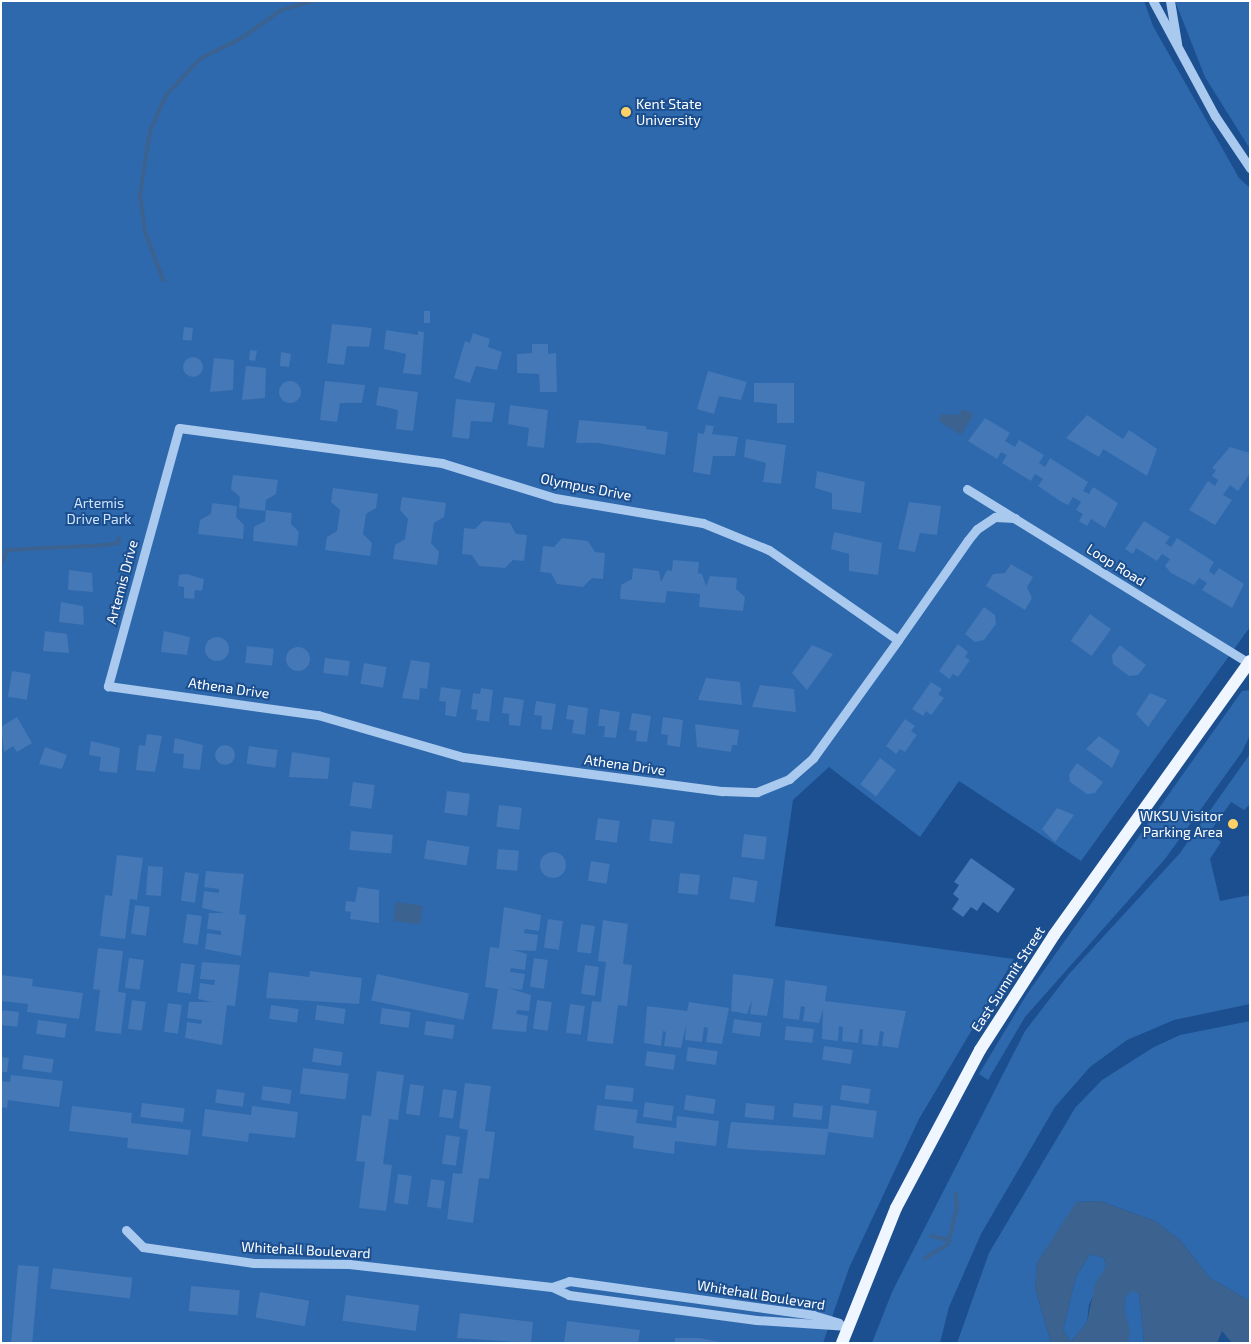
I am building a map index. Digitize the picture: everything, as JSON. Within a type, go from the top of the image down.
[{"type":"main road","name":"East Summit Street","points":[[842,1343],[871,1266],[928,1143],[1012,996],[1249,663]]},
{"type":"street","points":[[1153,1],[1177,46],[1250,168]]},
{"type":"street","points":[[1170,1],[1177,46]]},
{"type":"street","name":"Olympus Drive","points":[[179,428],[442,463],[555,498],[703,523],[769,550],[898,640]]},
{"type":"street","name":"Artemis Drive","points":[[108,686],[179,428]]},
{"type":"street","name":"Loop Road","points":[[967,488],[1249,663]]},
{"type":"street","name":"Athena Drive","points":[[108,686],[318,715],[463,757],[742,793],[779,784],[806,766],[977,529],[995,517],[1015,518]]},
{"type":"street","name":"Whitehall Boulevard","points":[[126,1230],[143,1247],[254,1263],[349,1264],[552,1287],[569,1295],[646,1306],[811,1326],[848,1326]]},
{"type":"street","name":"Whitehall Boulevard","points":[[552,1287],[569,1280],[813,1315],[848,1326]]},
{"type":"green space","name":"Artemis Drive Park","points":[[1,1],[1144,1],[1153,26],[1239,178],[1250,188],[1250,627],[1081,861],[959,781],[920,837],[829,767],[793,800],[775,926],[1014,959],[919,1119],[849,1268],[823,1343],[1,1343]]},
{"type":"green space","points":[[1175,1],[1250,1],[1250,149],[1205,77]]},
{"type":"green space","points":[[1250,690],[1250,735],[1242,752],[1165,859],[1025,1017],[988,1080],[979,1074],[1027,994],[1242,691]]},
{"type":"green space","points":[[1250,754],[1250,804],[1244,810],[1231,802],[1209,833],[1221,842],[1210,859],[1220,901],[1250,895],[1250,1004],[1174,1020],[1127,1040],[1090,1067],[1055,1107],[981,1234],[949,1307],[940,1343],[872,1343],[892,1292],[1025,1031],[1069,974],[1180,853]]},
{"type":"green space","points":[[1250,1021],[1250,1301],[1210,1278],[1180,1240],[1155,1221],[1100,1201],[1077,1202],[1037,1263],[1035,1288],[1051,1343],[957,1343],[989,1253],[1075,1108],[1102,1080],[1154,1047],[1180,1035]]},
{"type":"green space","points":[[1090,1254],[1104,1258],[1106,1267],[1089,1305],[1087,1322],[1071,1342],[1063,1330],[1076,1277]]},
{"type":"green space","points":[[1133,1290],[1139,1294],[1144,1343],[1128,1343],[1124,1307],[1126,1296]]},
{"type":"shaded area","points":[[963,409],[974,414],[961,435],[939,421],[941,414],[958,415]]},
{"type":"shaded area","points":[[396,902],[423,906],[420,925],[393,921]]},
{"type":"shaded area","points":[[1100,1201],[1155,1221],[1180,1240],[1210,1278],[1250,1301],[1250,1343],[1232,1343],[1222,1331],[1217,1343],[1144,1343],[1139,1294],[1133,1291],[1126,1296],[1124,1307],[1130,1330],[1128,1343],[1051,1343],[1035,1288],[1037,1263],[1076,1202]],"holes":[[[1090,1254],[1104,1258],[1106,1267],[1095,1284],[1087,1322],[1071,1342],[1063,1330],[1076,1277]]]},
{"type":"building","points":[[424,311],[430,311],[430,323],[424,323]]},
{"type":"building","points":[[332,324],[372,328],[369,347],[347,346],[344,365],[327,363]]},
{"type":"building","points":[[184,327],[193,328],[192,341],[183,340]]},
{"type":"building","points":[[386,330],[418,335],[418,331],[424,332],[421,375],[403,373],[406,354],[384,349]]},
{"type":"building","points":[[473,333],[490,339],[488,347],[502,352],[497,370],[476,366],[470,383],[454,378],[465,341],[470,343]]},
{"type":"building","points":[[532,344],[548,344],[548,354],[556,353],[557,392],[540,392],[539,374],[517,373],[517,354],[532,353]]},
{"type":"building","points":[[250,350],[257,351],[255,361],[249,360]]},
{"type":"building","points":[[281,352],[291,354],[289,367],[280,366]]},
{"type":"building","points":[[189,357],[197,357],[203,363],[203,371],[197,377],[189,377],[183,371],[183,363]]},
{"type":"building","points":[[214,358],[234,360],[233,390],[210,392]]},
{"type":"building","points":[[246,366],[266,368],[265,398],[242,400]]},
{"type":"building","points":[[708,371],[747,382],[741,400],[719,396],[714,414],[697,409]]},
{"type":"building","points":[[290,381],[298,384],[301,392],[298,400],[290,403],[282,400],[279,392],[282,384]]},
{"type":"building","points":[[325,381],[365,385],[362,403],[340,403],[337,422],[320,420]]},
{"type":"building","points":[[754,383],[794,383],[794,423],[777,423],[777,404],[754,402]]},
{"type":"building","points":[[379,387],[418,392],[413,431],[396,429],[398,410],[376,405]]},
{"type":"building","points":[[456,399],[495,403],[492,422],[471,421],[469,439],[452,437]]},
{"type":"building","points":[[510,405],[548,410],[544,448],[527,446],[529,428],[508,424]]},
{"type":"building","points":[[1087,415],[1123,439],[1129,430],[1157,449],[1147,476],[1103,449],[1099,457],[1066,438]]},
{"type":"building","points":[[985,418],[1010,433],[1005,441],[1015,447],[1019,440],[1044,455],[1039,463],[1045,467],[1050,458],[1088,482],[1083,491],[1089,494],[1093,487],[1118,503],[1105,528],[1091,519],[1087,526],[1079,521],[1083,514],[1076,510],[1081,502],[1073,497],[1068,505],[1060,501],[1038,486],[1043,479],[1035,474],[1031,481],[1002,463],[1007,455],[1001,452],[997,459],[968,441]]},
{"type":"building","points":[[579,420],[646,426],[646,429],[668,432],[665,455],[599,443],[576,443]]},
{"type":"building","points":[[706,425],[714,426],[712,434],[738,437],[735,456],[713,456],[710,475],[693,472],[698,433],[704,434]]},
{"type":"building","points":[[746,439],[786,445],[781,484],[763,482],[766,463],[744,457]]},
{"type":"building","points":[[1230,447],[1250,453],[1250,473],[1238,491],[1230,485],[1223,495],[1232,500],[1215,525],[1189,510],[1208,481],[1215,486],[1218,480],[1212,476],[1216,470],[1212,468]]},
{"type":"building","points":[[817,471],[865,482],[861,513],[832,509],[832,493],[815,488]]},
{"type":"building","points":[[233,475],[278,480],[276,494],[266,500],[265,511],[239,508],[240,497],[231,489]]},
{"type":"building","points":[[333,488],[378,494],[376,508],[366,514],[363,534],[372,543],[370,556],[325,550],[327,537],[337,531],[340,510],[331,502]]},
{"type":"building","points":[[402,497],[446,503],[444,517],[434,523],[431,543],[439,552],[437,565],[393,559],[395,545],[405,539],[408,519],[400,510]]},
{"type":"building","points":[[909,502],[941,506],[937,535],[920,533],[915,552],[898,549]]},
{"type":"building","points":[[212,503],[237,506],[236,517],[244,525],[243,539],[198,534],[200,520],[211,514]]},
{"type":"building","points":[[266,510],[292,513],[291,524],[299,532],[297,546],[253,541],[254,527],[265,521]]},
{"type":"building","points":[[483,521],[510,523],[516,534],[527,535],[524,561],[513,560],[505,568],[479,566],[472,555],[462,554],[464,528],[475,529]]},
{"type":"building","points":[[1144,521],[1170,537],[1165,543],[1171,547],[1177,538],[1214,562],[1209,571],[1214,575],[1219,568],[1244,584],[1232,608],[1202,590],[1207,583],[1199,578],[1194,585],[1171,573],[1165,566],[1170,559],[1162,554],[1157,561],[1136,548],[1133,554],[1125,549]]},
{"type":"building","points":[[834,532],[882,543],[878,575],[849,571],[849,554],[831,549]]},
{"type":"building","points":[[562,538],[588,541],[595,552],[605,553],[603,579],[592,578],[583,587],[557,584],[551,573],[540,572],[543,546],[554,547]]},
{"type":"building","points":[[673,560],[699,562],[698,573],[702,574],[706,586],[710,576],[737,578],[736,589],[745,597],[743,611],[699,607],[700,594],[667,591],[665,603],[620,599],[621,585],[632,579],[633,568],[659,571],[661,582],[667,570],[672,571]]},
{"type":"building","points":[[1011,564],[1033,577],[1027,587],[1032,598],[1025,610],[986,586],[993,574],[1005,573]]},
{"type":"building","points":[[69,570],[92,573],[93,592],[68,590]]},
{"type":"building","points":[[186,574],[204,579],[202,591],[195,590],[194,599],[184,598],[184,587],[178,586],[179,575]]},
{"type":"building","points":[[61,602],[83,606],[84,625],[59,622]]},
{"type":"building","points":[[984,607],[995,615],[996,624],[984,640],[975,642],[965,634]]},
{"type":"building","points":[[1090,614],[1111,629],[1092,656],[1071,641]]},
{"type":"building","points":[[45,631],[67,634],[69,653],[43,651]]},
{"type":"building","points":[[164,631],[190,637],[187,655],[161,652]]},
{"type":"building","points":[[217,637],[222,638],[228,644],[228,654],[222,660],[217,661],[212,660],[206,654],[205,649],[206,644],[212,638]]},
{"type":"building","points":[[958,644],[968,652],[965,657],[970,660],[958,677],[953,674],[949,679],[939,671]]},
{"type":"building","points":[[812,645],[833,654],[807,690],[792,673]]},
{"type":"building","points":[[1120,645],[1146,665],[1138,675],[1129,676],[1113,664],[1112,655]]},
{"type":"building","points":[[247,646],[274,649],[272,666],[245,663]]},
{"type":"building","points":[[298,647],[303,648],[309,654],[309,664],[303,670],[298,671],[293,670],[287,664],[286,659],[287,654],[293,648]]},
{"type":"building","points":[[325,658],[350,661],[348,676],[323,673]]},
{"type":"building","points":[[411,660],[430,663],[427,689],[420,688],[419,700],[402,698]]},
{"type":"building","points":[[364,663],[387,667],[383,688],[360,684]]},
{"type":"building","points":[[12,671],[31,674],[27,700],[8,697]]},
{"type":"building","points":[[706,678],[740,682],[742,705],[698,700]]},
{"type":"building","points":[[931,682],[942,689],[938,694],[944,698],[931,715],[926,711],[923,716],[912,709]]},
{"type":"building","points":[[760,685],[794,689],[796,712],[752,707]]},
{"type":"building","points":[[441,687],[461,690],[456,717],[445,715],[446,702],[439,701]]},
{"type":"building","points":[[481,688],[493,690],[489,722],[476,720],[478,710],[471,709],[473,693],[480,694]]},
{"type":"building","points":[[1150,693],[1167,700],[1148,727],[1136,714]]},
{"type":"building","points":[[504,697],[524,700],[520,726],[509,725],[509,714],[502,713]]},
{"type":"building","points":[[536,701],[556,704],[552,730],[541,729],[542,716],[534,715]]},
{"type":"building","points":[[568,705],[588,708],[585,735],[572,733],[574,720],[566,719]]},
{"type":"building","points":[[600,709],[620,712],[616,738],[604,737],[605,726],[598,726]]},
{"type":"building","points":[[632,713],[651,716],[647,742],[636,741],[637,731],[629,730]]},
{"type":"building","points":[[17,717],[32,743],[17,752],[13,746],[4,752],[1,727]]},
{"type":"building","points":[[663,717],[683,720],[680,747],[667,745],[668,735],[661,734]]},
{"type":"building","points":[[905,719],[915,726],[911,731],[917,735],[905,752],[900,749],[896,754],[886,746]]},
{"type":"building","points":[[695,724],[739,730],[737,745],[732,745],[731,752],[697,747]]},
{"type":"building","points":[[147,734],[162,736],[155,772],[136,770],[139,745],[145,746]]},
{"type":"building","points":[[1099,736],[1120,751],[1112,768],[1086,749]]},
{"type":"building","points":[[175,738],[203,745],[200,770],[183,768],[184,754],[173,753]]},
{"type":"building","points":[[91,741],[120,748],[117,773],[99,771],[101,757],[89,755]]},
{"type":"building","points":[[225,745],[232,748],[235,755],[232,762],[225,765],[218,762],[215,755],[218,748]]},
{"type":"building","points":[[249,746],[278,750],[275,768],[246,764]]},
{"type":"building","points":[[45,747],[67,755],[62,769],[39,764]]},
{"type":"building","points":[[292,752],[330,758],[328,779],[289,777]]},
{"type":"building","points":[[880,758],[896,770],[876,796],[860,784]]},
{"type":"building","points":[[1077,763],[1103,782],[1095,793],[1087,794],[1070,782],[1069,774]]},
{"type":"building","points":[[353,782],[375,785],[371,809],[350,806]]},
{"type":"building","points":[[447,791],[470,794],[467,816],[444,813]]},
{"type":"building","points":[[499,805],[522,808],[519,830],[496,827]]},
{"type":"building","points":[[1057,808],[1074,815],[1055,842],[1042,829]]},
{"type":"building","points":[[598,818],[620,821],[617,843],[595,840]]},
{"type":"building","points":[[652,819],[675,822],[672,844],[649,841]]},
{"type":"building","points":[[351,831],[393,835],[391,854],[349,850]]},
{"type":"building","points":[[744,834],[767,837],[764,860],[741,857]]},
{"type":"building","points":[[427,840],[469,847],[466,865],[424,859]]},
{"type":"building","points":[[498,849],[519,851],[517,871],[496,869]]},
{"type":"building","points":[[553,852],[562,856],[566,865],[562,874],[553,878],[544,874],[540,865],[544,856]]},
{"type":"building","points":[[117,855],[143,858],[137,900],[130,899],[125,939],[100,936],[105,895],[112,896]]},
{"type":"building","points":[[971,858],[1015,889],[998,913],[983,902],[977,911],[971,907],[963,917],[952,909],[959,899],[953,894],[959,885],[954,882]]},
{"type":"building","points":[[591,861],[610,864],[607,884],[588,881]]},
{"type":"building","points":[[148,866],[163,867],[161,896],[146,895]]},
{"type":"building","points":[[206,871],[244,874],[239,914],[246,915],[241,956],[205,949],[207,933],[221,935],[221,931],[207,929],[209,913],[224,913],[202,908],[204,891],[219,893],[219,889],[204,887]]},
{"type":"building","points":[[185,872],[199,874],[195,903],[181,901]]},
{"type":"building","points":[[680,873],[700,875],[698,895],[678,893]]},
{"type":"building","points":[[733,877],[758,881],[754,903],[730,899]]},
{"type":"building","points":[[358,887],[379,890],[379,923],[350,919],[351,912],[345,911],[346,901],[355,902]]},
{"type":"building","points":[[135,905],[150,907],[146,936],[131,934]]},
{"type":"building","points":[[504,907],[541,915],[539,931],[525,929],[524,933],[538,935],[536,951],[513,950],[527,954],[525,970],[511,968],[510,972],[525,974],[522,990],[508,988],[531,995],[529,1011],[517,1010],[516,1014],[528,1016],[526,1032],[492,1029],[498,989],[485,987],[490,947],[499,948]]},
{"type":"building","points":[[187,914],[202,916],[198,945],[183,943]]},
{"type":"building","points":[[548,919],[563,921],[559,950],[544,948]]},
{"type":"building","points":[[603,920],[628,924],[623,964],[632,965],[627,1006],[618,1005],[613,1044],[587,1041],[592,1001],[601,1002],[606,962],[598,961]]},
{"type":"building","points":[[581,924],[595,926],[591,954],[577,952]]},
{"type":"building","points":[[98,948],[123,951],[118,992],[126,993],[121,1034],[95,1031],[100,990],[93,989]]},
{"type":"building","points":[[129,958],[144,960],[140,990],[125,988]]},
{"type":"building","points":[[534,958],[548,960],[544,989],[530,987]]},
{"type":"building","points":[[202,962],[240,965],[235,1006],[227,1005],[222,1045],[185,1038],[187,1022],[201,1024],[202,1020],[187,1018],[189,1002],[212,1002],[198,999],[200,983],[214,985],[215,980],[200,979]]},
{"type":"building","points":[[181,963],[195,965],[191,994],[177,992]]},
{"type":"building","points":[[585,965],[599,967],[595,996],[581,994]]},
{"type":"building","points":[[310,971],[362,978],[359,1004],[266,998],[269,972],[309,977]]},
{"type":"building","points":[[377,974],[469,994],[463,1020],[371,1000]]},
{"type":"building","points":[[733,974],[774,979],[767,1016],[750,1014],[752,1000],[747,1014],[731,1011]]},
{"type":"building","points":[[1,975],[33,979],[32,986],[83,993],[79,1019],[27,1012],[28,1004],[1,1001]]},
{"type":"building","points":[[785,980],[827,986],[825,1001],[906,1011],[898,1048],[882,1046],[884,1032],[880,1031],[878,1046],[862,1044],[863,1029],[860,1029],[858,1043],[842,1041],[843,1027],[839,1026],[838,1041],[822,1039],[823,1009],[819,1023],[803,1021],[805,1007],[801,1006],[799,1020],[783,1018]]},
{"type":"building","points":[[132,1000],[146,1002],[142,1031],[128,1029]]},
{"type":"building","points":[[537,1000],[552,1002],[548,1031],[533,1029]]},
{"type":"building","points":[[689,1002],[729,1008],[722,1044],[706,1042],[708,1028],[704,1027],[702,1042],[685,1040],[686,1025],[681,1048],[664,1046],[666,1032],[663,1031],[661,1046],[644,1043],[647,1006],[687,1011]]},
{"type":"building","points":[[168,1003],[182,1005],[178,1034],[164,1032]]},
{"type":"building","points":[[570,1004],[585,1006],[581,1035],[566,1033]]},
{"type":"building","points":[[271,1005],[299,1009],[297,1023],[269,1019]]},
{"type":"building","points":[[317,1005],[346,1009],[344,1024],[315,1020]]},
{"type":"building","points":[[382,1008],[411,1012],[408,1028],[380,1024]]},
{"type":"building","points":[[1,1010],[19,1012],[17,1027],[1,1025]]},
{"type":"building","points":[[734,1019],[762,1023],[760,1037],[732,1033]]},
{"type":"building","points":[[38,1020],[67,1024],[65,1038],[36,1034]]},
{"type":"building","points":[[426,1021],[455,1025],[453,1039],[424,1035]]},
{"type":"building","points":[[786,1026],[814,1029],[812,1043],[785,1040]]},
{"type":"building","points":[[824,1046],[853,1050],[851,1064],[822,1060]]},
{"type":"building","points":[[688,1047],[718,1051],[716,1065],[686,1061]]},
{"type":"building","points":[[314,1048],[343,1052],[341,1066],[312,1062]]},
{"type":"building","points":[[647,1051],[676,1055],[674,1070],[645,1066]]},
{"type":"building","points":[[24,1055],[54,1059],[52,1073],[22,1069]]},
{"type":"building","points":[[1,1057],[9,1058],[7,1072],[1,1072]]},
{"type":"building","points":[[303,1068],[349,1074],[345,1099],[300,1094]]},
{"type":"building","points":[[377,1071],[404,1075],[398,1120],[389,1119],[383,1164],[392,1165],[386,1211],[359,1208],[365,1162],[356,1161],[362,1115],[371,1116]]},
{"type":"building","points":[[11,1075],[63,1081],[59,1107],[8,1100],[7,1108],[1,1107],[1,1081],[10,1082]]},
{"type":"building","points":[[465,1083],[491,1086],[485,1131],[495,1132],[489,1179],[479,1178],[473,1223],[447,1219],[453,1173],[462,1174],[468,1130],[459,1128]]},
{"type":"building","points":[[410,1084],[424,1086],[420,1116],[406,1114]]},
{"type":"building","points":[[606,1085],[634,1088],[632,1102],[605,1099]]},
{"type":"building","points":[[842,1085],[871,1089],[869,1104],[840,1100]]},
{"type":"building","points":[[263,1086],[292,1090],[290,1104],[261,1100]]},
{"type":"building","points":[[217,1089],[245,1093],[243,1107],[215,1103]]},
{"type":"building","points":[[443,1089],[457,1091],[453,1119],[439,1117]]},
{"type":"building","points":[[686,1095],[716,1099],[714,1114],[684,1110]]},
{"type":"building","points":[[645,1102],[674,1106],[672,1121],[643,1117]]},
{"type":"building","points":[[142,1103],[185,1108],[183,1122],[140,1117]]},
{"type":"building","points":[[746,1103],[775,1106],[773,1120],[745,1117]]},
{"type":"building","points":[[794,1103],[823,1106],[821,1120],[793,1117]]},
{"type":"building","points":[[597,1105],[638,1110],[636,1123],[676,1128],[677,1116],[719,1121],[716,1146],[675,1141],[674,1154],[633,1148],[634,1136],[594,1130]]},
{"type":"building","points":[[831,1105],[877,1111],[873,1138],[828,1132],[825,1155],[727,1148],[731,1122],[828,1129]]},
{"type":"building","points":[[72,1106],[132,1113],[131,1123],[191,1130],[188,1155],[127,1148],[128,1138],[69,1131]]},
{"type":"building","points":[[252,1106],[298,1112],[295,1138],[249,1133],[248,1142],[202,1136],[205,1109],[251,1115]]},
{"type":"building","points":[[446,1135],[460,1137],[456,1166],[442,1164]]},
{"type":"building","points":[[398,1174],[412,1176],[408,1205],[394,1203]]},
{"type":"building","points":[[431,1179],[445,1181],[441,1209],[427,1207]]},
{"type":"building","points":[[18,1265],[39,1267],[32,1343],[11,1343]]},
{"type":"building","points":[[53,1268],[132,1278],[130,1299],[50,1289]]},
{"type":"building","points":[[191,1286],[240,1290],[238,1315],[189,1311]]},
{"type":"building","points":[[260,1292],[309,1301],[305,1326],[255,1318]]},
{"type":"building","points":[[346,1295],[419,1305],[416,1331],[342,1321]]},
{"type":"building","points":[[460,1313],[533,1322],[531,1343],[457,1338]]},
{"type":"building","points":[[567,1321],[640,1330],[638,1343],[564,1343]]},
{"type":"building","points":[[675,1338],[700,1338],[724,1343],[675,1343]]},
{"type":"waterway","points":[[163,280],[145,231],[140,194],[150,131],[166,95],[201,58],[240,39],[281,10],[312,1]]},
{"type":"waterway","points":[[1,564],[7,550],[106,545],[118,543],[119,538]]},
{"type":"waterway","points":[[925,1258],[948,1244],[957,1209],[956,1194]]},
{"type":"waterway","points":[[931,1236],[949,1240]]},
{"type":"place","name":"Kent State University","points":[[626,112]]},
{"type":"place","name":"WKSU Visitor Parking Area","points":[[1233,824]]}]
